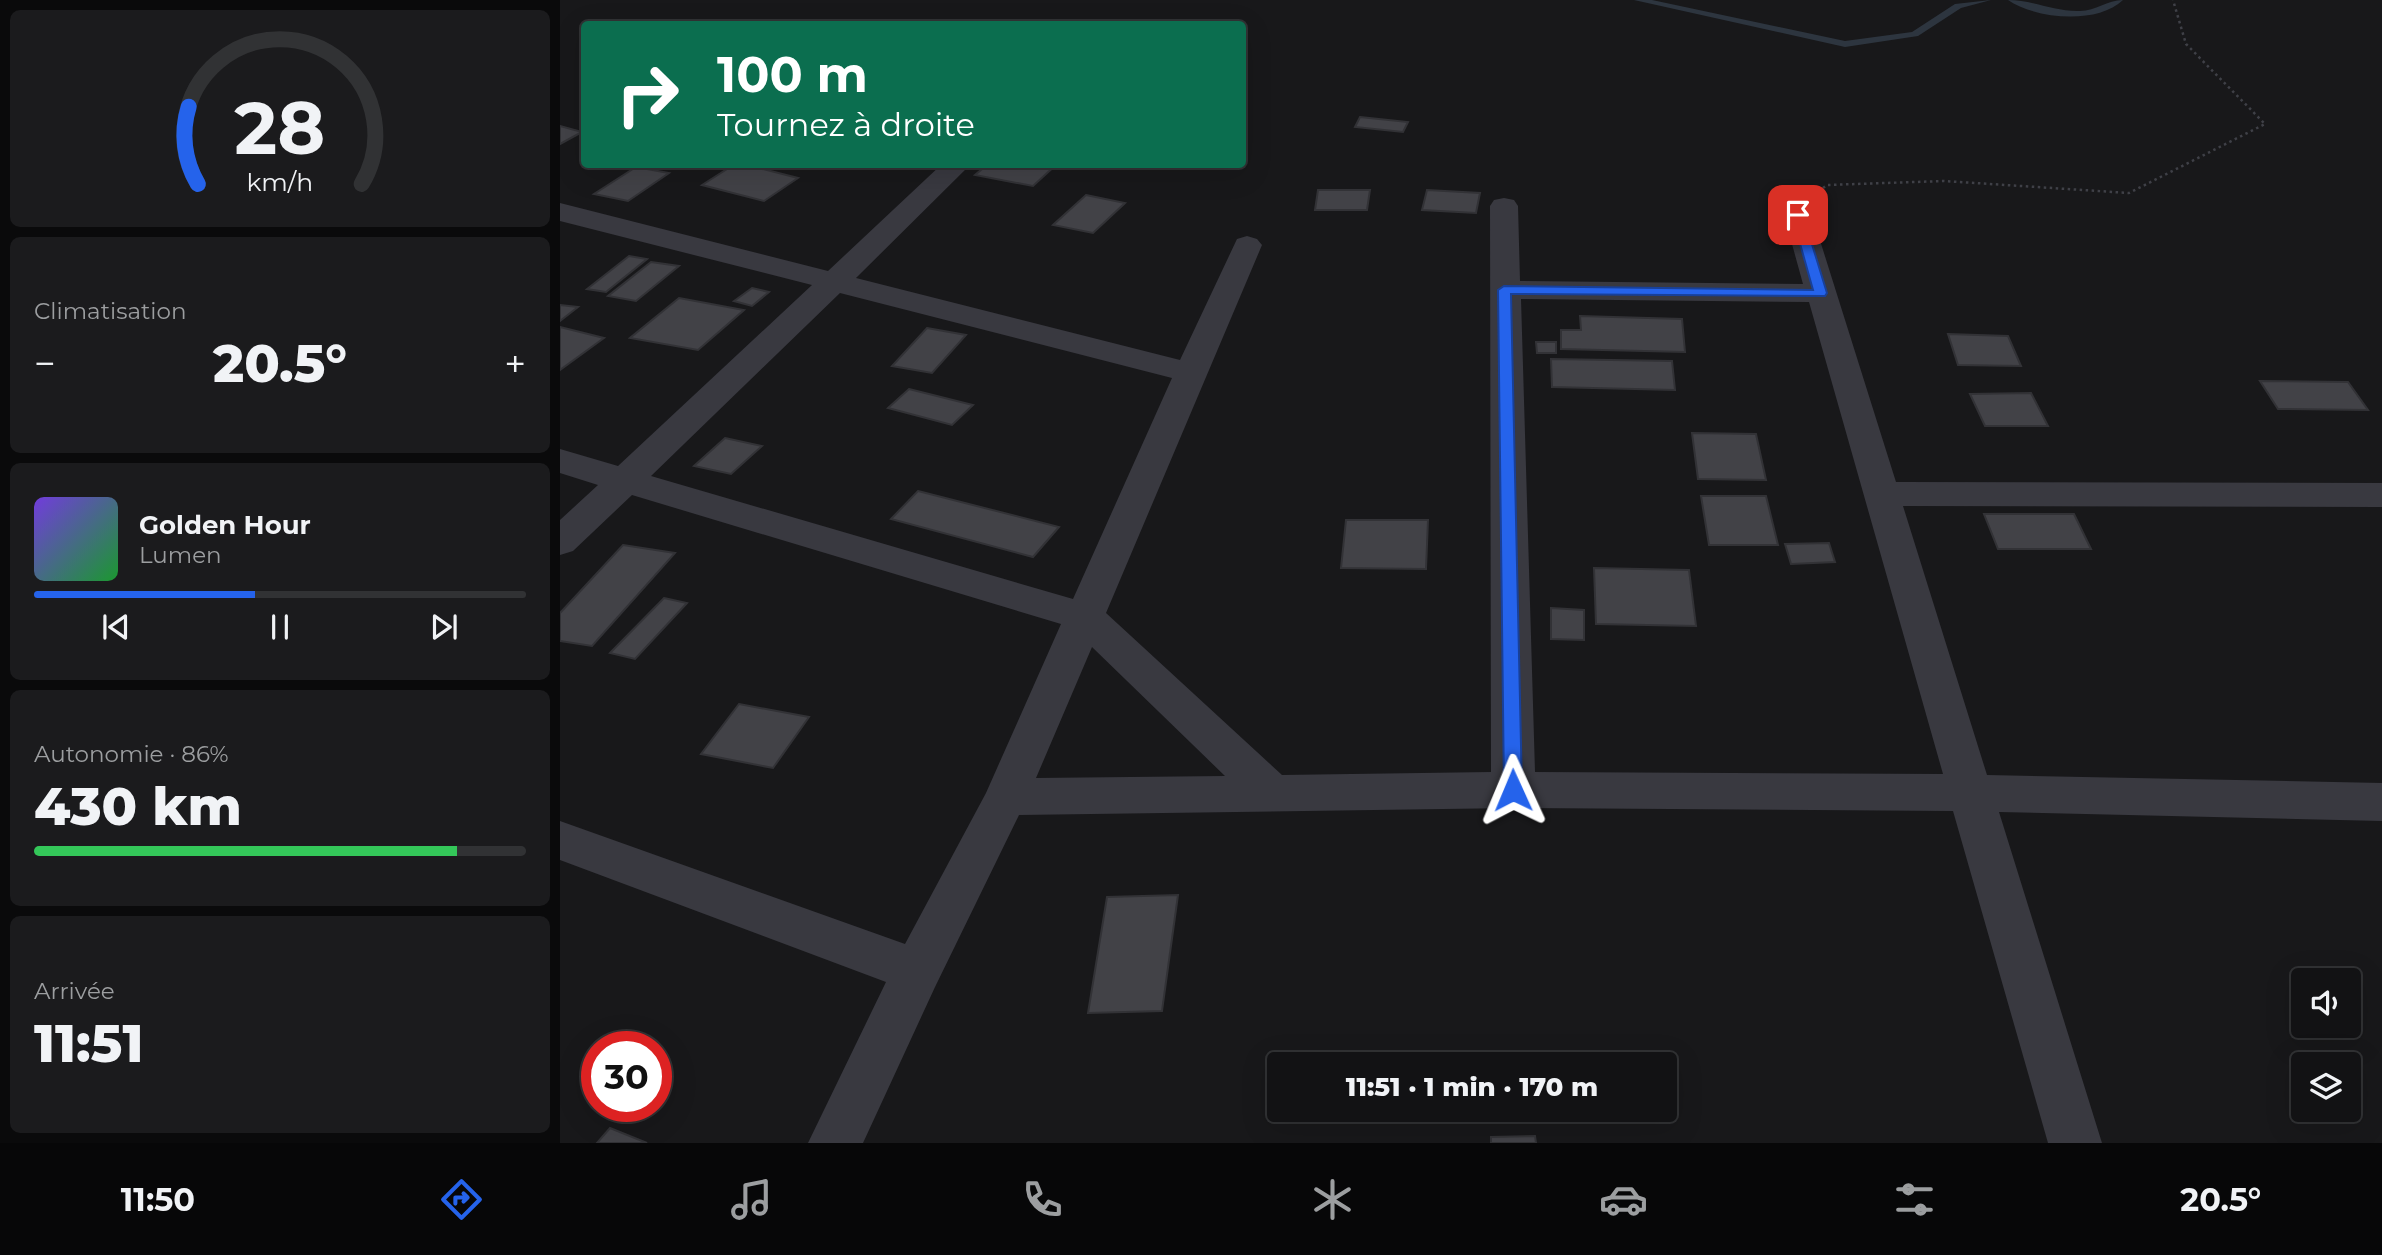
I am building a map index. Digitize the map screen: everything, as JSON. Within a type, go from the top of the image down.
[{"type":"street","points":[[560,542],[954,168]]},
{"type":"street","points":[[1504,205],[1513,790]]},
{"type":"street","points":[[560,212],[1192,373]]},
{"type":"street","points":[[1798,215],[2075,1143]]},
{"type":"street","points":[[835,1143],[917,971],[1006,797],[1247,245]]},
{"type":"street","points":[[1504,290],[1821,293]]},
{"type":"street","points":[[560,461],[1086,617],[1273,794]]},
{"type":"street","points":[[1882,494],[2382,495]]},
{"type":"street","points":[[1006,797],[1513,790],[1970,793],[2382,802]]},
{"type":"street","points":[[560,840],[917,971]]},
{"type":"path","points":[[1798,215],[1826,185],[1944,181],[2129,193],[2265,124],[2186,44],[2173,0]]},
{"type":"building","points":[[1360,117],[1408,122],[1403,132],[1355,127]]},
{"type":"building","points":[[560,126],[581,132],[581,133],[560,144]]},
{"type":"building","points":[[634,168],[669,173],[628,201],[594,194]]},
{"type":"building","points":[[729,168],[759,168],[798,178],[764,201],[702,185]]},
{"type":"building","points":[[983,168],[1053,168],[1033,186],[975,175]]},
{"type":"building","points":[[1318,190],[1370,190],[1367,210],[1315,210]]},
{"type":"building","points":[[1427,190],[1480,193],[1476,213],[1422,210]]},
{"type":"building","points":[[1086,195],[1125,203],[1093,233],[1053,225]]},
{"type":"building","points":[[629,256],[647,259],[606,292],[587,289]]},
{"type":"building","points":[[651,262],[679,266],[636,301],[608,296]]},
{"type":"building","points":[[752,288],[769,292],[752,306],[734,301]]},
{"type":"building","points":[[679,298],[744,310],[698,350],[630,338]]},
{"type":"building","points":[[560,305],[578,307],[560,321]]},
{"type":"building","points":[[1580,316],[1682,319],[1685,352],[1561,349],[1561,330],[1581,330]]},
{"type":"building","points":[[560,327],[604,338],[560,370]]},
{"type":"building","points":[[927,328],[966,335],[932,373],[892,366]]},
{"type":"building","points":[[1948,334],[2008,336],[2021,366],[1958,365]]},
{"type":"building","points":[[1536,342],[1556,342],[1556,353],[1537,353]]},
{"type":"building","points":[[1551,359],[1672,361],[1675,390],[1552,387]]},
{"type":"building","points":[[2260,381],[2348,382],[2368,410],[2278,409]]},
{"type":"building","points":[[909,389],[973,405],[952,425],[888,408]]},
{"type":"building","points":[[2031,393],[2048,426],[1985,426],[1970,394]]},
{"type":"building","points":[[1692,433],[1756,434],[1766,480],[1698,479]]},
{"type":"building","points":[[725,438],[762,446],[731,474],[694,466]]},
{"type":"building","points":[[918,491],[1059,527],[1033,557],[891,519]]},
{"type":"building","points":[[1701,496],[1766,496],[1778,545],[1709,545]]},
{"type":"building","points":[[1984,514],[2074,514],[2091,549],[1998,549]]},
{"type":"building","points":[[1346,520],[1428,520],[1426,569],[1341,568]]},
{"type":"building","points":[[1829,543],[1835,562],[1791,564],[1785,544]]},
{"type":"building","points":[[623,545],[675,553],[592,646],[560,641],[560,613]]},
{"type":"building","points":[[1594,568],[1689,570],[1696,626],[1596,624]]},
{"type":"building","points":[[664,598],[687,603],[635,659],[610,653]]},
{"type":"building","points":[[1551,608],[1584,610],[1584,640],[1551,639]]},
{"type":"building","points":[[739,704],[809,717],[773,768],[701,754]]},
{"type":"building","points":[[1178,895],[1162,1011],[1088,1013],[1107,897]]},
{"type":"building","points":[[610,1128],[647,1143],[597,1143]]},
{"type":"building","points":[[1535,1136],[1536,1143],[1491,1143],[1491,1137]]},
{"type":"waterway","points":[[1639,0],[1845,44],[1915,34],[1958,6],[1986,0]]},
{"type":"waterway","points":[[2013,0],[2068,14],[2096,12],[2108,8],[2118,0]]},
{"type":"route","points":[[1513,790],[1504,290],[1821,293],[1798,215]]}]
